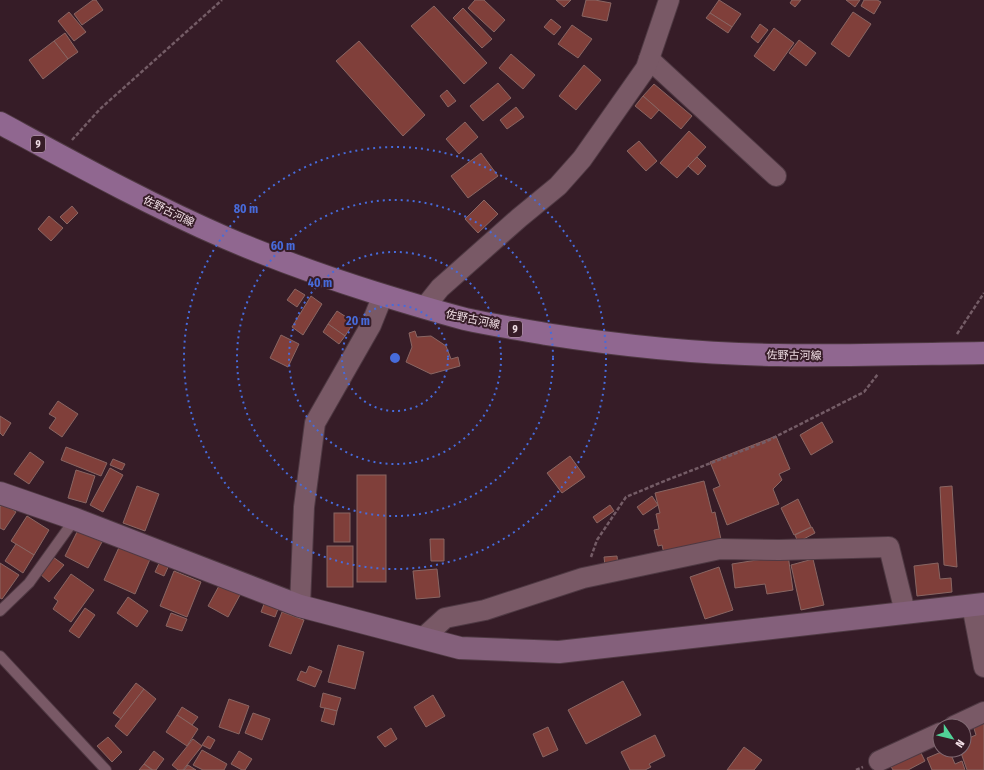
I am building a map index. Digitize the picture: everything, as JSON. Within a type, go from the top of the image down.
[{"type":"main road","name":"佐野古河線","points":[[0,123],[160,207],[226,238],[295,266],[382,295],[466,319],[609,343],[702,352],[775,355],[984,353]]},
{"type":"street","points":[[424,308],[440,288],[519,218],[558,186],[582,159],[646,68],[669,0]]},
{"type":"street","points":[[649,59],[776,176]]},
{"type":"street","points":[[300,606],[304,507],[315,423],[370,325],[382,295]]},
{"type":"street","points":[[0,493],[75,519],[300,606],[460,648],[559,652],[978,605],[984,667]]},
{"type":"street","points":[[423,638],[445,618],[485,610],[583,578],[720,549],[779,550],[889,547],[905,612]]},
{"type":"street","points":[[971,718],[984,712]]},
{"type":"street","points":[[878,761],[932,737]]},
{"type":"lane","points":[[0,611],[29,583],[75,519]]},
{"type":"lane","points":[[0,656],[106,770]]},
{"type":"path","points":[[58,154],[100,109],[222,0]]},
{"type":"path","points":[[945,354],[984,293]]},
{"type":"path","points":[[583,578],[597,540],[626,497],[765,442],[864,392],[893,355]]},
{"type":"building","points":[[93,0],[96,0],[103,10],[82,25],[74,14]]},
{"type":"building","points":[[475,0],[484,0],[505,20],[494,32],[468,8]]},
{"type":"building","points":[[556,0],[571,0],[564,7]]},
{"type":"building","points":[[586,0],[611,3],[607,21],[582,16]]},
{"type":"building","points":[[719,0],[741,14],[732,27],[710,13]]},
{"type":"building","points":[[792,0],[801,0],[795,7],[790,3]]},
{"type":"building","points":[[846,0],[860,0],[855,7]]},
{"type":"building","points":[[864,0],[877,0],[881,2],[874,14],[861,6]]},
{"type":"building","points":[[434,6],[487,63],[464,84],[411,26]]},
{"type":"building","points":[[463,8],[492,39],[482,48],[453,18]]},
{"type":"building","points":[[69,12],[86,32],[74,41],[58,21]]},
{"type":"building","points":[[853,12],[871,24],[849,57],[831,44]]},
{"type":"building","points":[[710,13],[732,27],[728,33],[706,18]]},
{"type":"building","points":[[551,19],[561,27],[554,35],[544,27]]},
{"type":"building","points":[[760,24],[768,30],[758,43],[751,37]]},
{"type":"building","points":[[572,25],[592,39],[578,58],[558,44]]},
{"type":"building","points":[[774,28],[794,43],[774,71],[754,56]]},
{"type":"building","points":[[65,33],[78,52],[68,59],[54,41]]},
{"type":"building","points":[[799,40],[816,53],[806,66],[789,53]]},
{"type":"building","points":[[54,41],[68,59],[43,79],[29,60]]},
{"type":"building","points":[[359,41],[425,115],[403,136],[336,61]]},
{"type":"building","points":[[511,54],[535,75],[523,89],[499,68]]},
{"type":"building","points":[[584,65],[601,80],[576,110],[559,96]]},
{"type":"building","points":[[498,83],[511,98],[483,121],[470,106]]},
{"type":"building","points":[[654,84],[692,116],[681,129],[643,96]]},
{"type":"building","points":[[447,90],[456,101],[448,107],[440,96]]},
{"type":"building","points":[[643,96],[659,110],[651,119],[635,106]]},
{"type":"building","points":[[516,107],[524,117],[507,129],[500,120]]},
{"type":"building","points":[[465,122],[478,137],[459,154],[446,139]]},
{"type":"building","points":[[689,131],[706,147],[677,178],[660,163]]},
{"type":"building","points":[[639,141],[657,161],[646,171],[627,151]]},
{"type":"building","points":[[481,153],[498,176],[468,198],[451,176]]},
{"type":"building","points":[[697,157],[706,166],[698,175],[688,166]]},
{"type":"building","points":[[484,200],[498,214],[478,233],[465,219]]},
{"type":"building","points":[[72,206],[78,213],[67,224],[60,217]]},
{"type":"building","points":[[49,216],[63,228],[51,241],[38,229]]},
{"type":"building","points":[[295,289],[305,295],[297,307],[287,300]]},
{"type":"building","points":[[311,296],[322,304],[303,335],[292,327]]},
{"type":"building","points":[[337,311],[354,322],[345,336],[328,324]]},
{"type":"building","points":[[328,324],[345,336],[339,344],[323,332]]},
{"type":"building","points":[[415,331],[417,337],[431,336],[446,346],[451,359],[458,357],[460,366],[431,374],[406,362],[412,347],[409,333]]},
{"type":"building","points":[[281,335],[299,344],[288,367],[270,358]]},
{"type":"building","points":[[58,401],[78,414],[62,437],[49,428],[56,418],[49,414]]},
{"type":"building","points":[[0,416],[11,423],[3,436],[0,433]]},
{"type":"building","points":[[822,422],[833,442],[811,455],[800,435]]},
{"type":"building","points":[[776,436],[790,469],[779,474],[782,480],[773,489],[779,504],[727,525],[713,489],[720,486],[710,462]]},
{"type":"building","points":[[66,447],[107,463],[101,476],[61,460]]},
{"type":"building","points":[[30,452],[44,462],[29,484],[14,474]]},
{"type":"building","points":[[570,456],[585,477],[562,493],[547,473]]},
{"type":"building","points":[[113,459],[125,464],[122,470],[110,465]]},
{"type":"building","points":[[110,468],[123,475],[103,512],[90,505]]},
{"type":"building","points":[[76,470],[95,476],[86,503],[68,498]]},
{"type":"building","points":[[357,475],[386,475],[386,582],[357,582]]},
{"type":"building","points":[[704,481],[712,513],[715,512],[722,544],[665,558],[662,545],[658,546],[654,530],[659,529],[656,514],[660,513],[655,493]]},
{"type":"building","points":[[137,486],[159,494],[145,531],[123,523]]},
{"type":"building","points":[[952,486],[957,567],[944,565],[940,487]]},
{"type":"building","points":[[652,496],[658,505],[643,515],[637,507]]},
{"type":"building","points":[[798,499],[811,527],[794,535],[781,508]]},
{"type":"building","points":[[3,503],[16,512],[4,530],[0,528],[0,507]]},
{"type":"building","points":[[610,505],[614,511],[597,523],[593,517]]},
{"type":"building","points":[[334,513],[350,513],[350,542],[334,542]]},
{"type":"building","points":[[27,516],[49,530],[34,555],[11,541]]},
{"type":"building","points":[[812,527],[815,533],[798,542],[795,535]]},
{"type":"building","points":[[78,530],[102,542],[88,568],[65,556]]},
{"type":"building","points":[[430,539],[444,539],[444,561],[431,561]]},
{"type":"building","points":[[121,543],[151,557],[135,594],[104,580]]},
{"type":"building","points":[[16,544],[34,555],[23,573],[5,561]]},
{"type":"building","points":[[327,546],[353,546],[353,587],[327,587]]},
{"type":"building","points":[[788,555],[793,590],[767,594],[765,584],[735,588],[732,564]]},
{"type":"building","points":[[617,556],[618,565],[605,566],[604,557]]},
{"type":"building","points":[[53,557],[64,565],[49,582],[39,573]]},
{"type":"building","points":[[161,559],[170,563],[164,576],[155,572]]},
{"type":"building","points":[[813,559],[824,605],[801,610],[791,565]]},
{"type":"building","points":[[0,563],[19,575],[2,599],[0,598]]},
{"type":"building","points":[[938,563],[940,579],[951,578],[952,592],[917,596],[914,566]]},
{"type":"building","points":[[719,567],[733,610],[705,619],[690,577]]},
{"type":"building","points":[[437,569],[440,597],[416,599],[413,571]]},
{"type":"building","points":[[174,571],[201,582],[187,617],[160,606]]},
{"type":"building","points":[[71,574],[94,590],[71,622],[53,609],[58,601],[54,598]]},
{"type":"building","points":[[220,584],[240,595],[228,617],[208,606]]},
{"type":"building","points":[[128,597],[148,611],[137,627],[117,613]]},
{"type":"building","points":[[264,604],[278,609],[275,617],[261,612]]},
{"type":"building","points":[[85,608],[95,615],[79,638],[69,631]]},
{"type":"building","points":[[282,612],[304,620],[291,654],[269,646]]},
{"type":"building","points":[[171,613],[187,619],[182,631],[166,626]]},
{"type":"building","points":[[338,645],[364,652],[355,689],[328,682]]},
{"type":"building","points":[[309,666],[322,671],[315,687],[297,680],[301,671],[306,673]]},
{"type":"building","points":[[623,681],[641,715],[586,744],[568,710]]},
{"type":"building","points":[[136,683],[144,689],[121,719],[113,713]]},
{"type":"building","points":[[144,689],[156,699],[127,736],[115,726]]},
{"type":"building","points":[[323,693],[341,698],[337,711],[320,707]]},
{"type":"building","points":[[433,695],[445,716],[426,727],[414,707]]},
{"type":"building","points":[[229,699],[249,706],[239,734],[219,727]]},
{"type":"building","points":[[182,707],[198,717],[192,725],[177,715]]},
{"type":"building","points":[[325,708],[337,711],[334,725],[321,721]]},
{"type":"building","points":[[253,713],[270,719],[262,740],[245,733]]},
{"type":"building","points":[[177,715],[198,729],[187,746],[166,732]]},
{"type":"building","points":[[984,718],[984,770],[967,770],[963,758],[972,758],[972,737],[976,735],[972,722]]},
{"type":"building","points":[[548,727],[558,750],[543,757],[533,734]]},
{"type":"building","points":[[391,728],[397,739],[385,747],[377,737]]},
{"type":"building","points":[[655,735],[665,756],[649,764],[651,767],[645,770],[630,770],[621,752]]},
{"type":"building","points":[[208,736],[215,740],[210,749],[202,745]]},
{"type":"building","points":[[108,737],[122,752],[112,762],[97,746]]},
{"type":"building","points":[[193,739],[202,746],[183,770],[178,770],[172,765]]},
{"type":"building","points":[[744,747],[762,760],[754,770],[727,770]]},
{"type":"building","points":[[918,747],[925,761],[908,770],[893,770],[889,763]]},
{"type":"building","points":[[202,750],[227,764],[224,770],[203,770],[193,765]]},
{"type":"building","points":[[154,751],[164,759],[156,770],[153,770],[144,764]]},
{"type":"building","points":[[239,751],[252,759],[245,770],[231,764]]},
{"type":"building","points":[[932,756],[932,758],[952,758],[955,764],[962,761],[965,770],[932,770],[927,758]]},
{"type":"building","points":[[144,764],[152,770],[139,770]]},
{"type":"building","points":[[188,765],[196,770],[184,770]]}]
